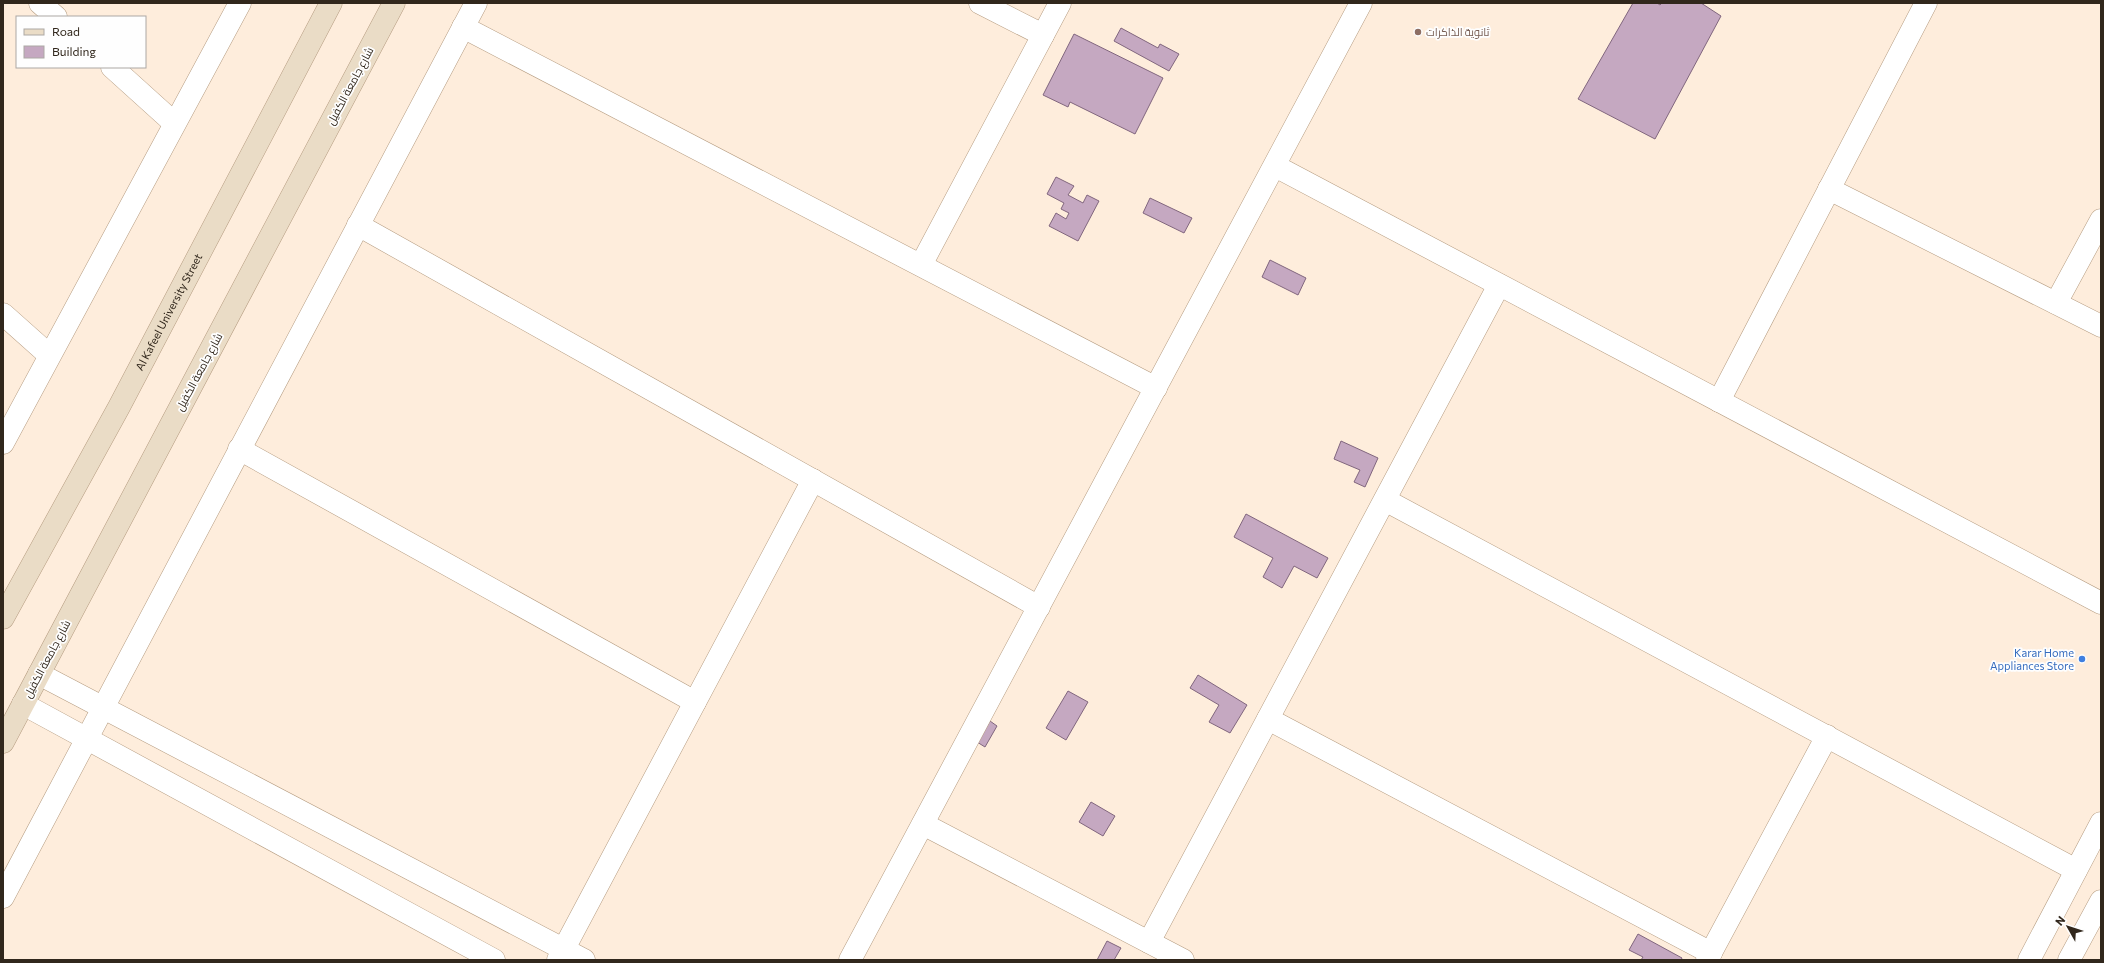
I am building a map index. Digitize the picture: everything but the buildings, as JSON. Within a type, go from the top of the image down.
[{"type":"main road","name":"Al Kafeel University Street","points":[[3,618],[119,407],[331,3]]},
{"type":"main road","name":"شارع جامعة الكفيل","points":[[3,742],[394,3]]},
{"type":"street","points":[[40,3],[55,16]]},
{"type":"street","points":[[3,443],[49,355],[240,3]]},
{"type":"street","points":[[3,897],[238,449],[476,3]]},
{"type":"street","points":[[980,3],[1043,35]]},
{"type":"street","points":[[921,265],[1060,3]]},
{"type":"street","points":[[850,960],[1361,3]]},
{"type":"street","points":[[1719,401],[1926,3]]},
{"type":"street","points":[[463,27],[1156,388]]},
{"type":"street","points":[[113,68],[174,123]]},
{"type":"street","points":[[1275,166],[2101,603]]},
{"type":"street","points":[[1829,189],[2101,326]]},
{"type":"street","points":[[2056,303],[2101,220]]},
{"type":"street","points":[[358,225],[1039,607]]},
{"type":"street","points":[[1149,942],[1499,285]]},
{"type":"street","points":[[3,314],[49,355]]},
{"type":"street","points":[[238,449],[695,702]]},
{"type":"street","points":[[561,955],[813,480]]},
{"type":"street","points":[[1384,500],[2076,870]]},
{"type":"street","points":[[39,674],[561,955],[584,960]]},
{"type":"street","points":[[23,704],[494,960]]},
{"type":"street","points":[[1268,719],[1709,956],[1827,736]]},
{"type":"street","points":[[2029,960],[2101,823]]},
{"type":"street","points":[[922,824],[1183,960]]},
{"type":"street","points":[[2069,960],[2101,900]]},
{"type":"place","name":"ثانوية الذاكرات","points":[[1418,32]]},
{"type":"place","name":"Karar Home Appliances Store","points":[[2082,659]]}]
